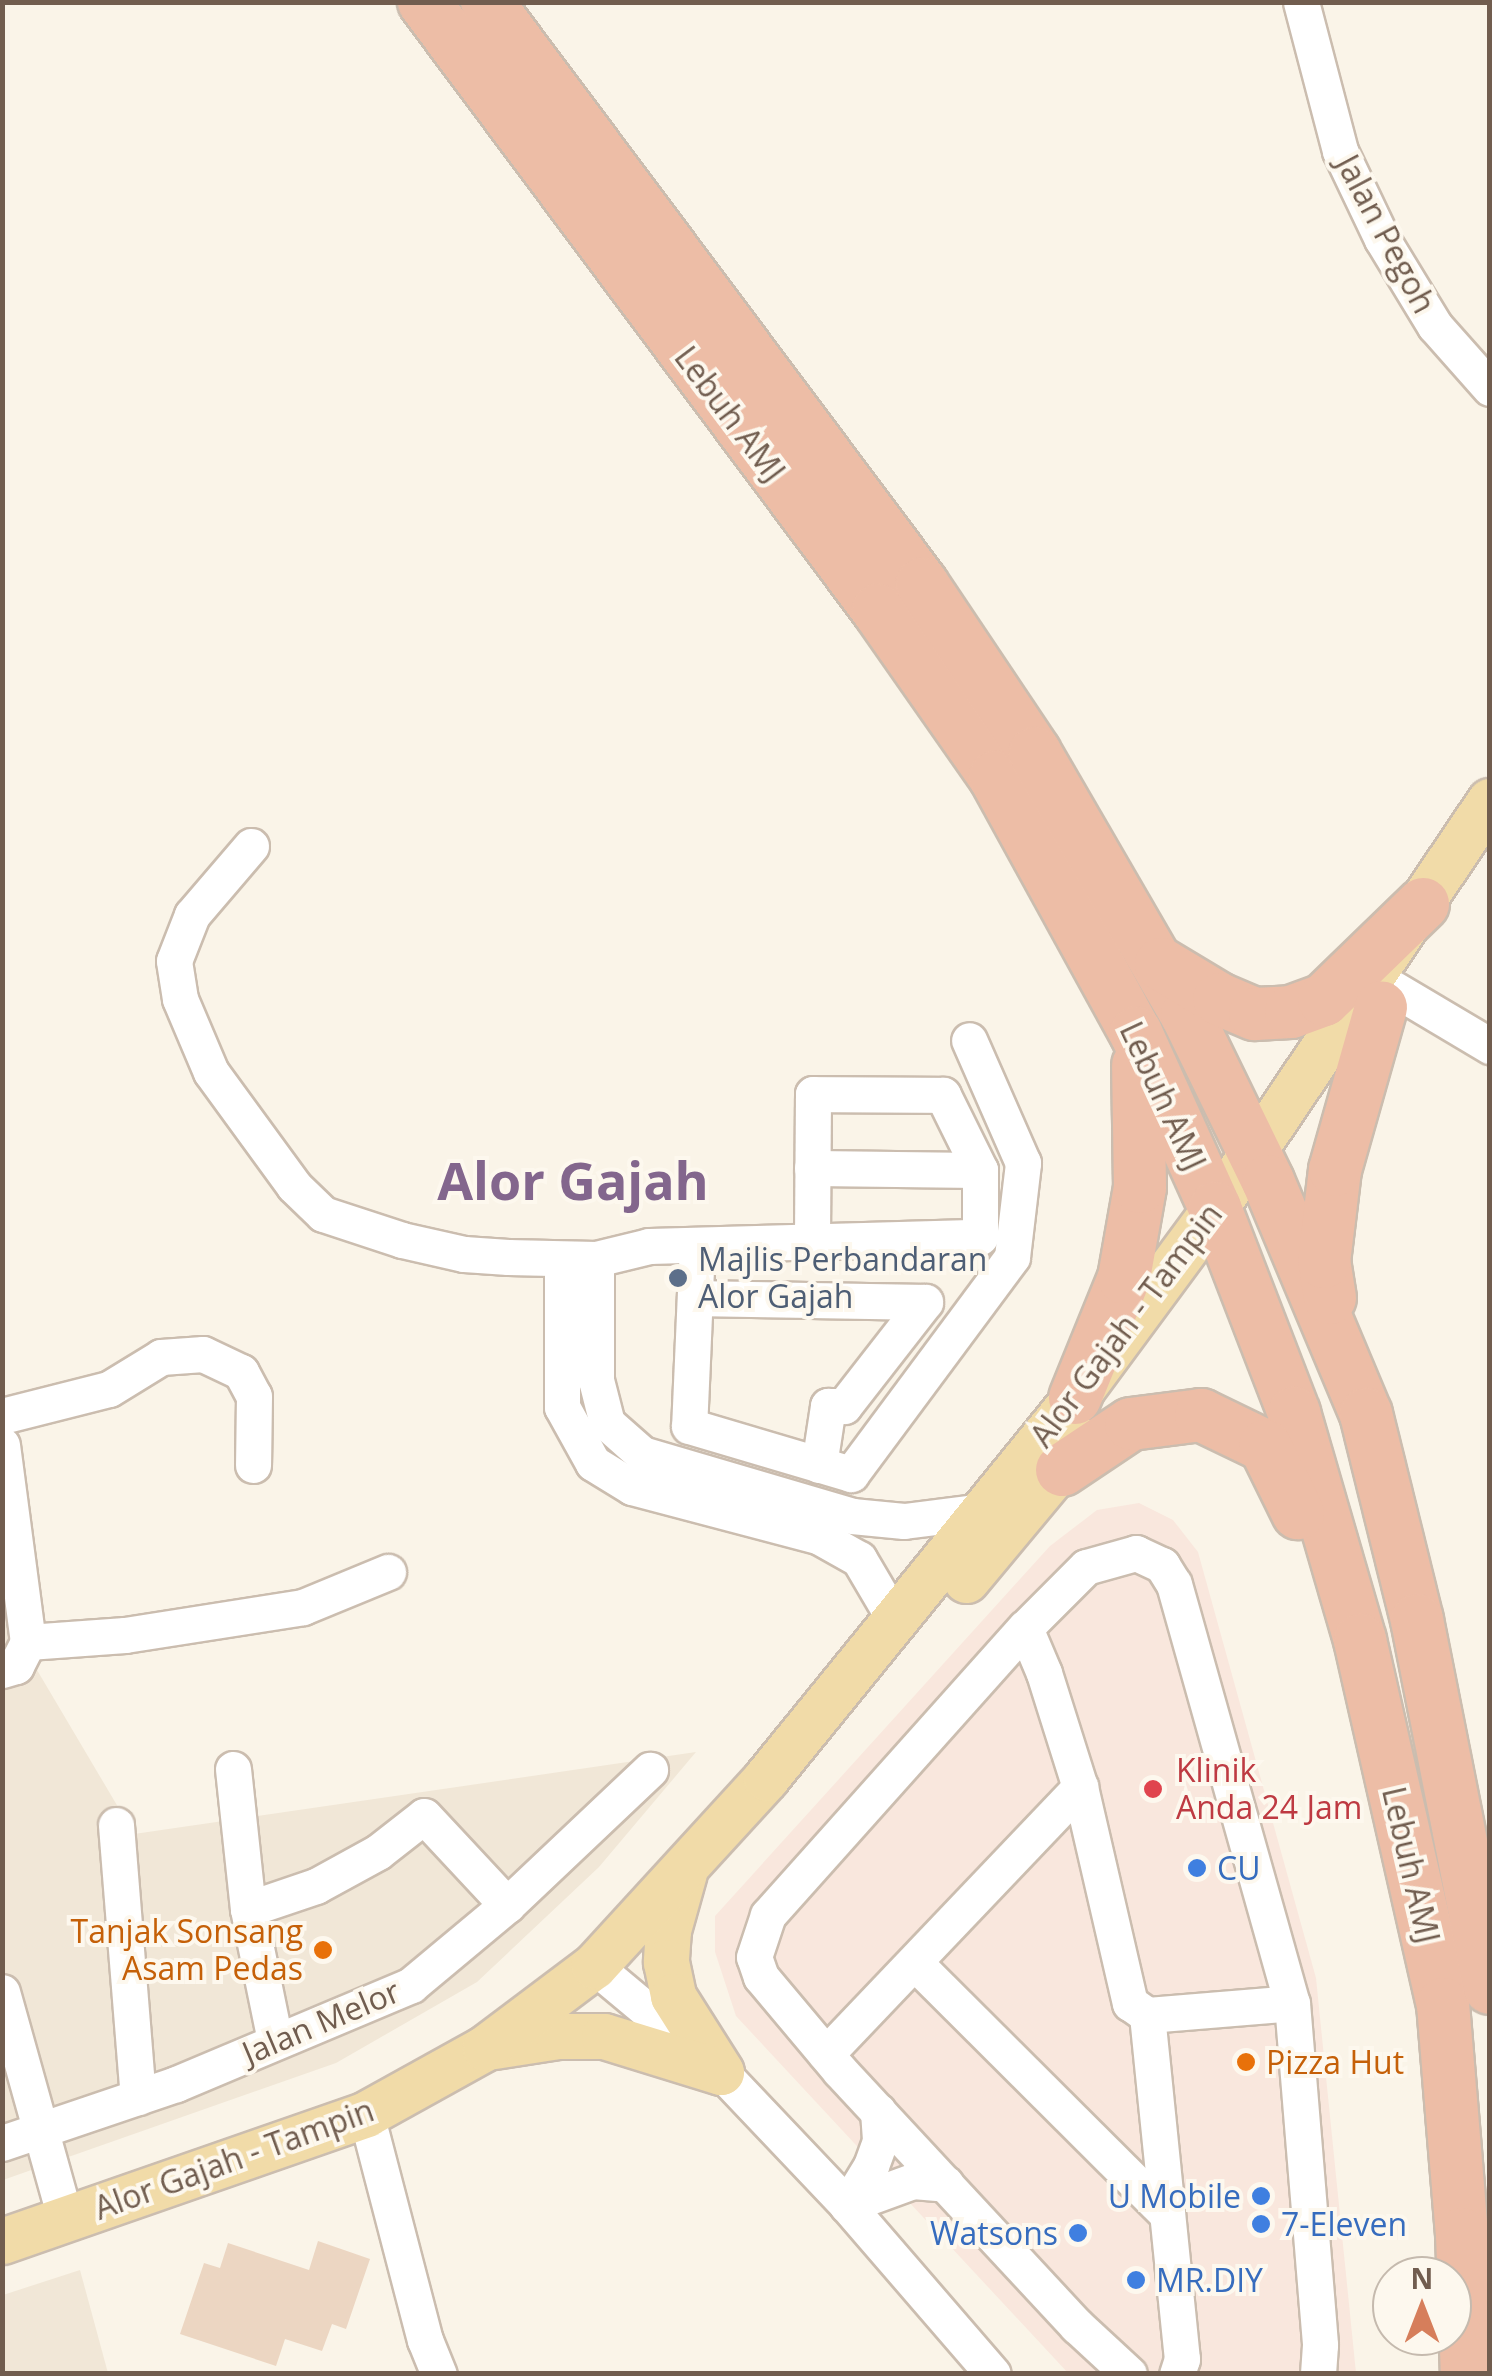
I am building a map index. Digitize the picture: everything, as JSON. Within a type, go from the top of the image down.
[{"type":"highway","name":"Lebuh AMJ","points":[[424,2],[878,610],[984,762],[1136,1033],[1221,1223],[1294,1413],[1360,1640],[1443,2004],[1462,2234],[1467,2374]]},
{"type":"highway","name":"Lebuh AMJ","points":[[487,2],[922,584],[1035,753],[1160,963],[1260,1165],[1337,1337],[1366,1414],[1418,1620],[1490,1988]]},
{"type":"highway","points":[[1160,963],[1219,1000],[1255,1014],[1291,1012],[1324,1000],[1423,904]]},
{"type":"highway","points":[[1337,1337],[1324,1262],[1335,1170],[1387,998]]},
{"type":"highway","points":[[1075,1398],[1124,1278],[1140,1186],[1142,1118],[1136,1033]]},
{"type":"highway","points":[[1062,1470],[1131,1424],[1201,1416],[1265,1446],[1360,1640]]},
{"type":"main road","name":"Alor Gajah - Tampin","points":[[766,1778],[892,1664],[1062,1470],[1490,801]]},
{"type":"main road","name":"Alor Gajah - Tampin","points":[[1260,1165],[1387,998],[1490,852]]},
{"type":"main road","name":"Alor Gajah - Tampin","points":[[2,2241],[366,2114],[484,2048],[594,1966],[766,1778],[1221,1223]]},
{"type":"main road","points":[[685,1866],[668,1930],[666,1962],[673,1996],[721,2072]]},
{"type":"main road","points":[[484,2048],[558,2036],[604,2036],[721,2072]]},
{"type":"street","name":"Jalan Pegoh","points":[[1301,2],[1340,152],[1382,239],[1434,326],[1490,388]]},
{"type":"street","points":[[251,846],[192,915],[174,961],[180,1000],[212,1072],[294,1186],[323,1214],[402,1240],[464,1254],[579,1259],[649,1246],[980,1237],[980,1170],[942,1095],[813,1094],[812,1241]]},
{"type":"street","points":[[1387,998],[1490,1046]]},
{"type":"street","points":[[697,1246],[688,1426],[852,1474],[1012,1258],[1024,1163],[969,1040]]},
{"type":"street","points":[[812,1168],[980,1170]]},
{"type":"street","points":[[579,1259],[596,1380],[607,1423],[593,1462]]},
{"type":"street","points":[[579,1259],[562,1407],[593,1462],[632,1487],[818,1536],[859,1560],[895,1620]]},
{"type":"street","points":[[695,1298],[924,1302],[844,1406],[828,1406],[820,1465]]},
{"type":"street","points":[[2,1416],[108,1388],[161,1357],[203,1354],[241,1372],[254,1396],[252,1465]]},
{"type":"street","points":[[607,1423],[642,1454],[852,1516],[904,1521],[984,1511]]},
{"type":"street","points":[[2,1445],[28,1642],[16,1666],[2,1670]]},
{"type":"street","points":[[1130,2374],[1077,2326],[826,2054],[761,1977],[754,1958],[768,1915],[1025,1628],[1086,1567],[1136,1553],[1162,1565],[1174,1584],[1292,2003],[1320,2345],[1318,2374]]},
{"type":"street","points":[[28,1642],[125,1635],[303,1607],[388,1572]]},
{"type":"street","points":[[1025,1628],[1044,1674],[1080,1788],[1130,2003],[1147,2015],[1292,2003]]},
{"type":"street","points":[[233,1770],[248,1910],[275,2040]]},
{"type":"street","name":"Jalan Melor","points":[[2,2144],[138,2096],[411,1985],[507,1905],[650,1770]]},
{"type":"street","points":[[826,2054],[1080,1788]]},
{"type":"street","points":[[248,1910],[316,1886],[378,1852],[424,1816],[507,1905]]},
{"type":"street","points":[[116,1825],[138,2096]]},
{"type":"street","points":[[916,1964],[1167,2214]]},
{"type":"street","points":[[594,1966],[721,2072],[848,2205],[993,2374]]},
{"type":"street","points":[[2,1992],[66,2221]]},
{"type":"street","points":[[1147,2015],[1182,2359],[1176,2374]]},
{"type":"street","points":[[848,2205],[871,2166],[880,2140],[878,2111]]},
{"type":"street","points":[[366,2114],[426,2340],[439,2374]]},
{"type":"street","points":[[848,2205],[913,2181],[946,2184]]},
{"type":"shaded area","points":[[2,1395],[11,1400],[37,1616],[37,1670],[134,1834],[696,1752],[599,1867],[477,1982],[336,2063],[3,2180]]},
{"type":"shaded area","points":[[1139,1503],[1173,1520],[1198,1552],[1316,1978],[1356,2373],[1068,2373],[736,2016],[715,1952],[715,1916],[1050,1546],[1097,1510]]},
{"type":"shaded area","points":[[80,2270],[108,2373],[3,2373],[3,2295]]},
{"type":"building","points":[[318,2241],[370,2259],[346,2329],[332,2324],[322,2351],[285,2339],[276,2366],[180,2334],[204,2263],[220,2268],[228,2243],[309,2270]]},
{"type":"place","name":"Majlis Perbandaran Alor Gajah","points":[[678,1278]]},
{"type":"place","name":"Klinik Anda 24 Jam","points":[[1153,1789]]},
{"type":"place","name":"CU","points":[[1197,1868]]},
{"type":"place","name":"Tanjak Sonsang Asam Pedas","points":[[323,1950]]},
{"type":"place","name":"Pizza Hut","points":[[1246,2062]]},
{"type":"place","name":"U Mobile","points":[[1261,2196]]},
{"type":"place","name":"7-Eleven","points":[[1261,2224]]},
{"type":"place","name":"Watsons","points":[[1078,2233]]},
{"type":"place","name":"MR.DIY","points":[[1136,2280]]},
{"type":"district","name":"Alor Gajah","points":[[573,1180]]}]
